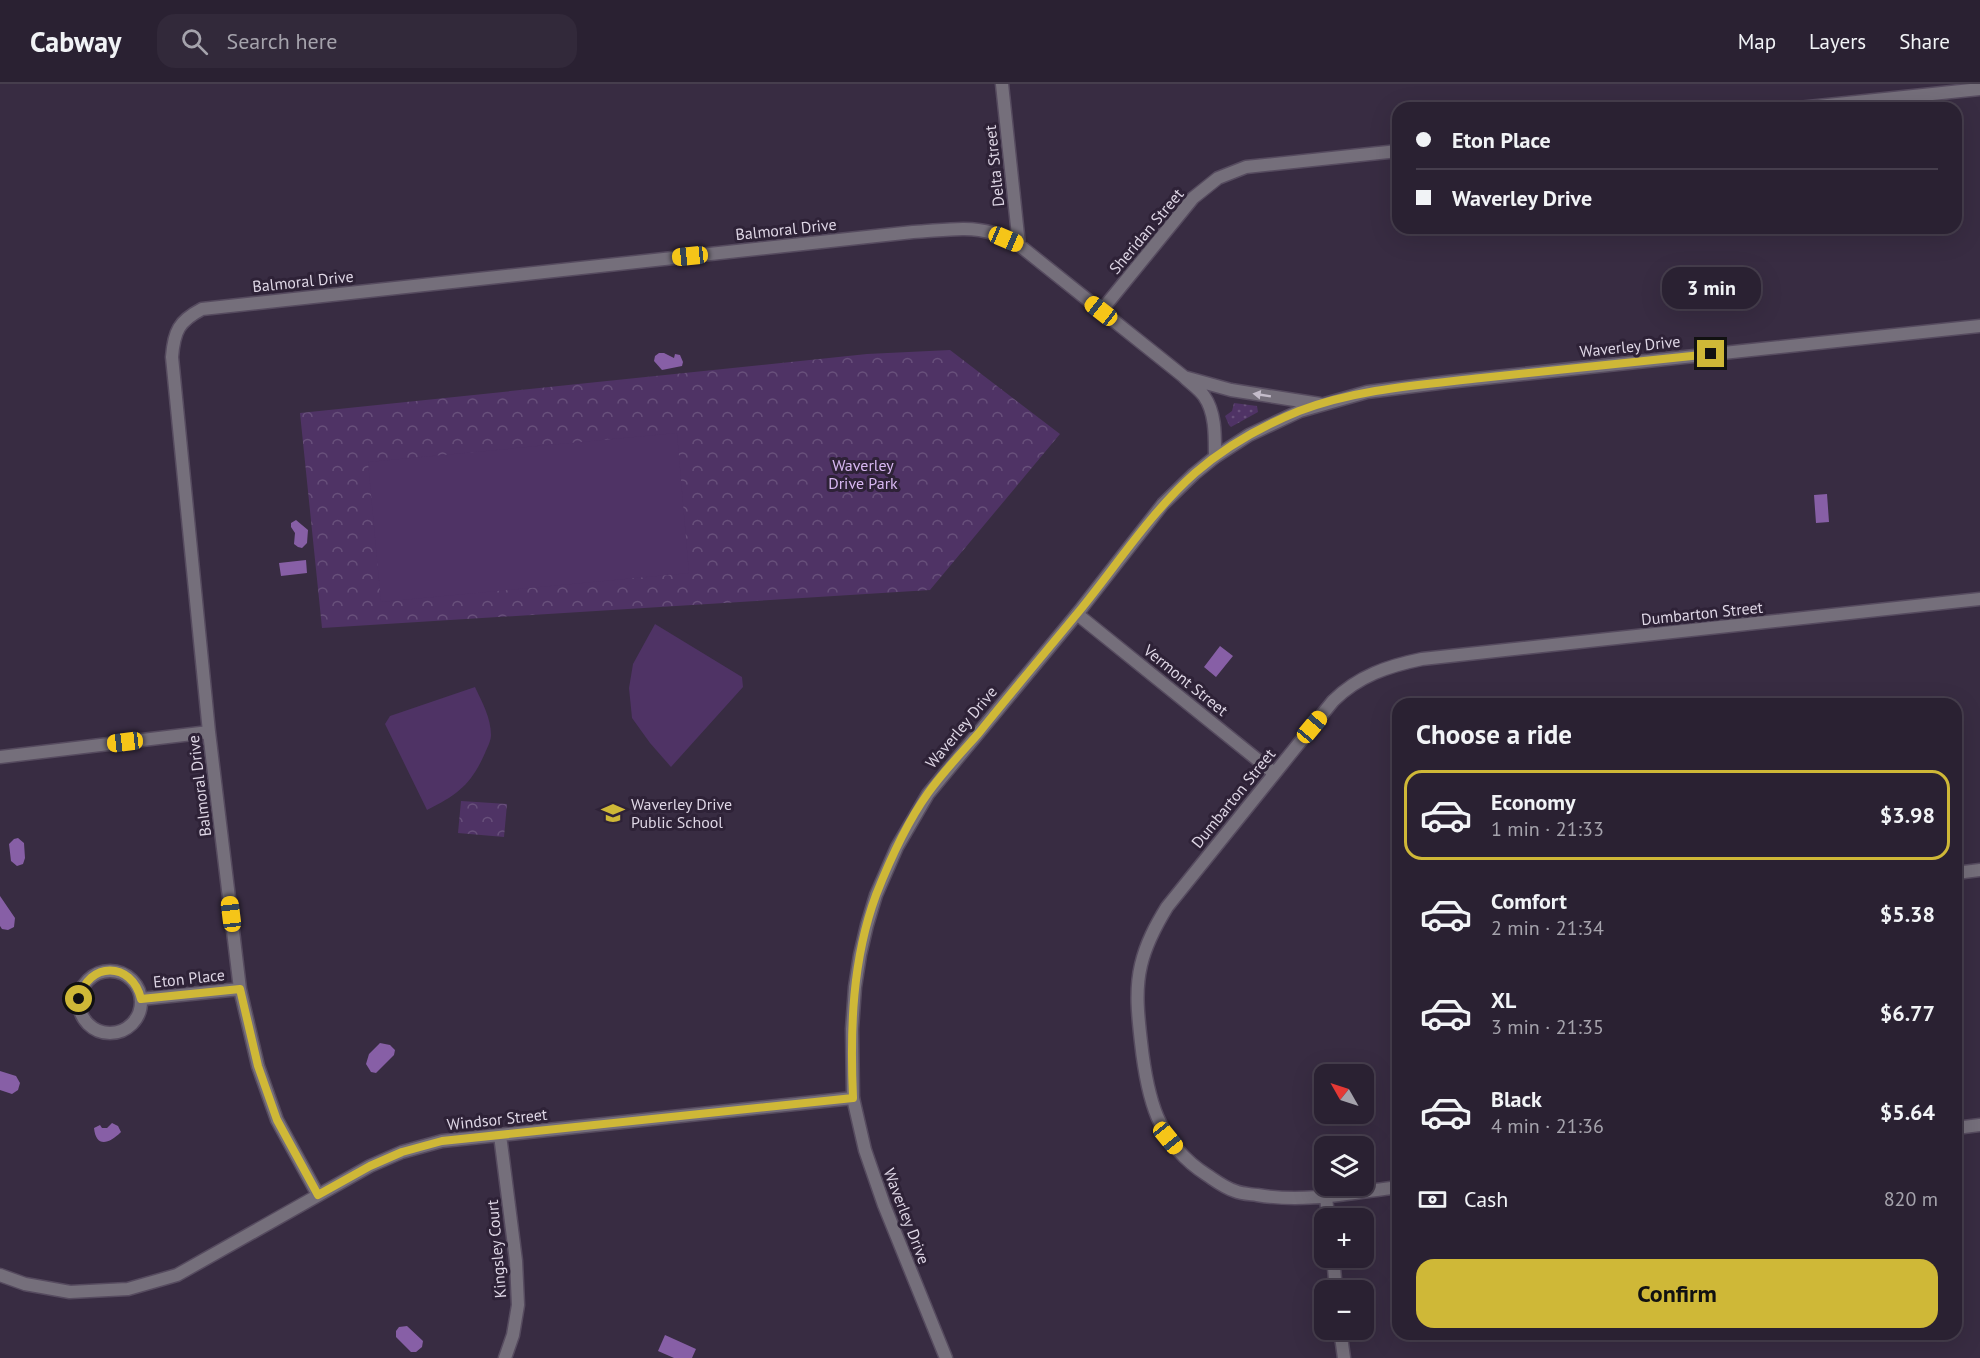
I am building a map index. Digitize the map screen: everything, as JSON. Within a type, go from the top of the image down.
[{"type":"street","name":"Delta Street","points":[[1002,84],[1019,244]]},
{"type":"street","points":[[1856,102],[1980,89]]},
{"type":"street","name":"Sheridan Street","points":[[1101,311],[1193,198],[1218,178],[1246,167],[1392,152]]},
{"type":"street","name":"Balmoral Drive","points":[[318,1195],[277,1120],[258,1066],[240,989],[209,732],[172,357],[174,338],[180,325],[188,316],[202,309],[913,232],[978,230],[993,233],[1019,244],[1183,376],[1204,397],[1212,414],[1215,457]]},
{"type":"street","name":"Waverley Drive","points":[[946,1358],[884,1205],[866,1150],[853,1098],[852,1029],[855,987],[867,925],[876,895],[897,847],[928,794],[1077,614],[1163,504],[1215,457],[1265,427],[1320,404],[1367,392],[1394,387],[1980,326]]},
{"type":"street","name":"Waverley Drive","points":[[1183,376],[1231,390],[1320,404]]},
{"type":"street","name":"Dumbarton Street","points":[[1326,1196],[1281,1199],[1236,1192],[1204,1173],[1177,1149],[1159,1124],[1153,1109],[1143,1067],[1137,990],[1147,944],[1167,907],[1274,773],[1341,694],[1369,675],[1394,665],[1422,659],[1980,600]]},
{"type":"street","name":"Vermont Street","points":[[1077,614],[1274,773]]},
{"type":"street","points":[[0,757],[209,732]]},
{"type":"street","points":[[1962,872],[1980,870]]},
{"type":"street","name":"Eton Place","points":[[102,971],[113,971],[124,974],[132,980],[139,989],[141,999],[140,1010],[128,1028],[108,1033],[90,1026],[83,1018],[79,999],[86,981],[102,971]]},
{"type":"street","name":"Eton Place","points":[[141,999],[240,989]]},
{"type":"street","name":"Windsor Street","points":[[0,1275],[25,1284],[70,1292],[128,1289],[177,1275],[370,1166],[402,1152],[442,1141],[853,1098]]},
{"type":"street","points":[[1962,1127],[1980,1125]]},
{"type":"street","name":"Kingsley Court","points":[[500,1135],[516,1261],[518,1305],[513,1335],[505,1358]]},
{"type":"street","name":"Dumbarton Street","points":[[1374,1190],[1392,1188]]},
{"type":"street","points":[[1326,1196],[1327,1208]]},
{"type":"street","points":[[1342,1340],[1344,1358]]},
{"type":"green space","name":"Waverley Drive Park","points":[[950,350],[1060,434],[930,590],[322,628],[300,413],[867,354]]},
{"type":"green space","points":[[1234,403],[1257,406],[1258,412],[1231,427],[1225,416],[1232,411]]},
{"type":"green space","points":[[677,433],[689,573],[381,602],[368,462]]},
{"type":"green space","points":[[655,624],[742,677],[743,687],[671,767],[632,718],[629,688],[633,664]]},
{"type":"green space","points":[[475,687],[489,722],[491,735],[489,744],[480,764],[462,788],[427,810],[385,724],[390,716]]},
{"type":"green space","points":[[461,801],[507,804],[504,837],[458,833]]},
{"type":"shaded area","points":[[659,353],[674,358],[675,354],[680,355],[682,366],[662,370],[654,361],[655,356]]},
{"type":"shaded area","points":[[1827,494],[1829,522],[1816,523],[1814,495]]},
{"type":"shaded area","points":[[296,520],[308,530],[307,543],[302,548],[294,544],[295,533],[291,523]]},
{"type":"shaded area","points":[[306,560],[307,573],[281,576],[279,563]]},
{"type":"shaded area","points":[[1220,646],[1233,656],[1216,677],[1204,667]]},
{"type":"shaded area","points":[[18,838],[24,843],[25,858],[23,864],[17,866],[11,861],[9,844]]},
{"type":"shaded area","points":[[0,896],[15,918],[14,927],[8,930],[0,926]]},
{"type":"shaded area","points":[[380,1043],[390,1045],[395,1050],[394,1055],[376,1073],[371,1072],[366,1064],[369,1054]]},
{"type":"shaded area","points":[[0,1071],[16,1076],[20,1083],[18,1090],[12,1094],[0,1090]]},
{"type":"shaded area","points":[[112,1123],[118,1126],[121,1132],[108,1141],[97,1139],[94,1128],[100,1125],[102,1128],[107,1128]]},
{"type":"shaded area","points":[[407,1326],[423,1341],[422,1347],[416,1352],[411,1352],[396,1337],[399,1327]]},
{"type":"shaded area","points":[[665,1335],[696,1349],[692,1358],[674,1358],[658,1351]]},
{"type":"place","name":"Waverley Drive Public School","points":[[613,813]]},
{"type":"route","points":[[79,999],[86,981],[102,971],[124,974],[139,989],[141,999],[240,989],[258,1066],[277,1120],[318,1195],[370,1166],[402,1152],[442,1141],[853,1098],[852,1029],[860,955],[876,895],[897,847],[928,794],[1077,614],[1163,504],[1194,474],[1249,435],[1281,419],[1320,404],[1367,392],[1394,387],[1711,354]]}]
